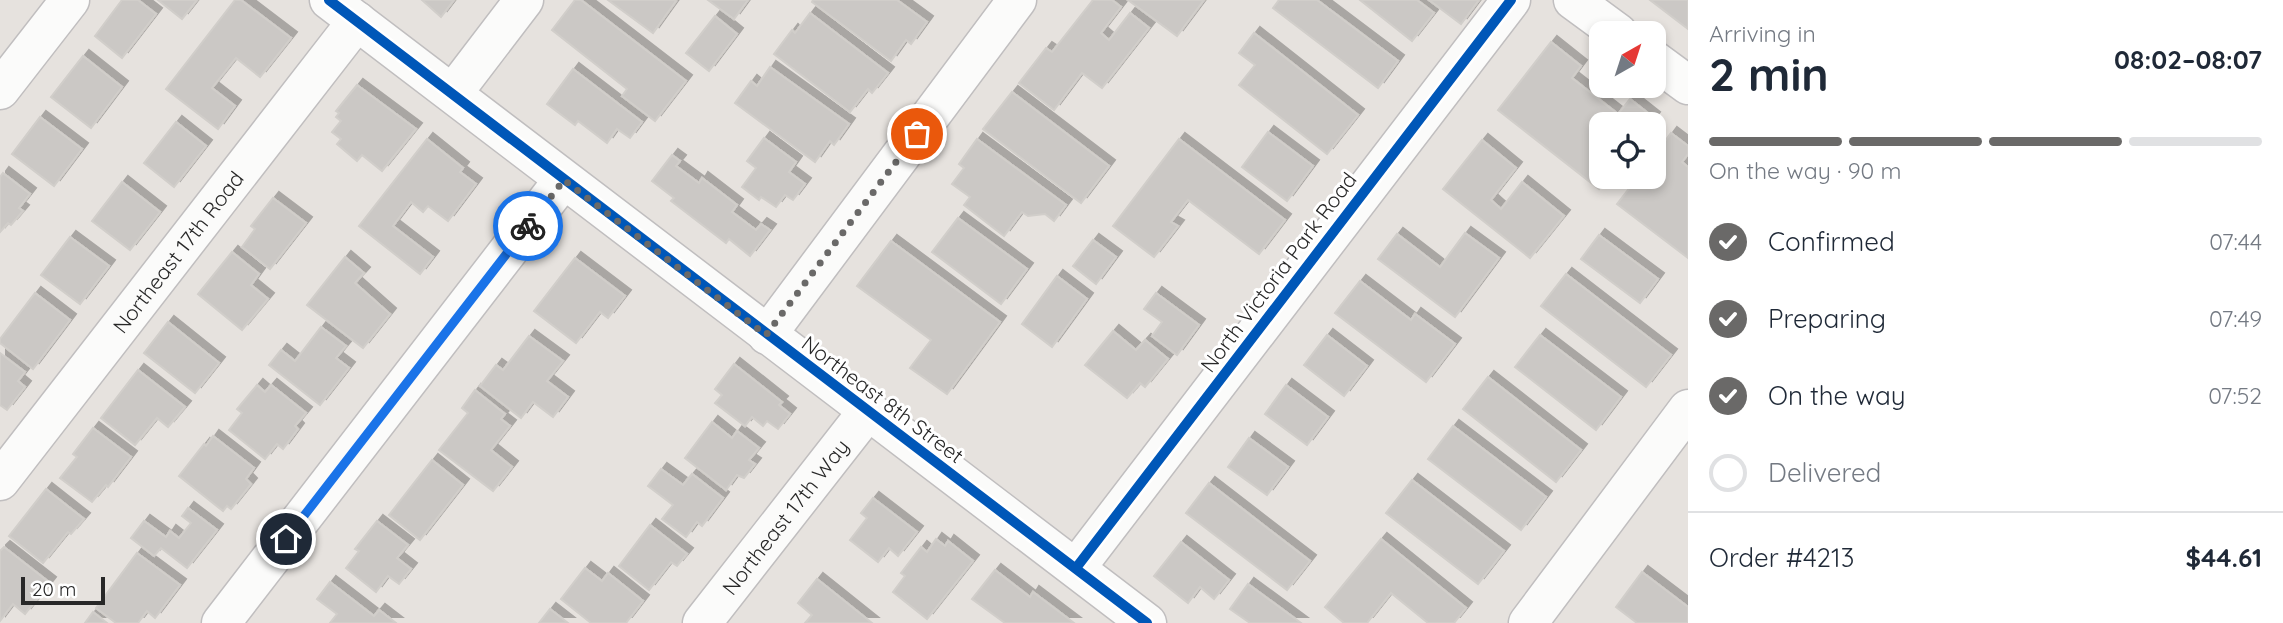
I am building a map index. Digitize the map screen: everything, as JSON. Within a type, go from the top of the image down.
[{"type":"street","points":[[0,90],[70,0]]},
{"type":"street","points":[[453,93],[524,0]]},
{"type":"street","points":[[766,335],[1017,0]]},
{"type":"street","name":"North Victoria Park Road","points":[[1076,568],[1511,0]]},
{"type":"street","points":[[1573,0],[1602,21]]},
{"type":"street","name":"Northeast 8th Street","points":[[343,10],[1147,623]]},
{"type":"street","name":"Northeast 17th Road","points":[[0,481],[343,10]]},
{"type":"street","points":[[1666,69],[1688,85]]},
{"type":"street","points":[[221,623],[564,180]]},
{"type":"street","points":[[1528,623],[1688,409]]},
{"type":"street","name":"Northeast 17th Way","points":[[702,623],[867,412]]},
{"type":"building","points":[[122,0],[138,0],[156,14],[122,58],[95,36]]},
{"type":"building","points":[[158,0],[197,0],[182,19]]},
{"type":"building","points":[[235,0],[241,0],[291,38],[260,77],[236,58],[212,88],[235,106],[218,129],[166,89]]},
{"type":"building","points":[[422,0],[454,0],[441,17]]},
{"type":"building","points":[[575,0],[581,0],[686,81],[655,121],[622,96],[627,89],[552,30]]},
{"type":"building","points":[[608,0],[674,0],[676,1],[653,33]]},
{"type":"building","points":[[708,0],[748,0],[734,19]]},
{"type":"building","points":[[897,0],[927,22],[911,44],[906,40],[891,61],[812,2]]},
{"type":"building","points":[[1093,0],[1112,0],[1121,7],[1101,33],[1109,40],[1130,13],[1149,28],[1102,88],[1082,73],[1054,110],[1019,83],[1046,48],[1052,52]]},
{"type":"building","points":[[1128,0],[1204,0],[1177,36]]},
{"type":"building","points":[[1279,0],[1317,0],[1398,61],[1378,88],[1273,8]]},
{"type":"building","points":[[1360,0],[1417,0],[1434,13],[1412,41]]},
{"type":"building","points":[[1429,0],[1479,0],[1461,24]]},
{"type":"building","points":[[1650,0],[1688,0],[1688,29]]},
{"type":"building","points":[[810,13],[888,73],[872,93],[868,89],[850,112],[774,54],[792,30],[795,33]]},
{"type":"building","points":[[715,16],[737,34],[709,71],[686,53]]},
{"type":"building","points":[[1254,33],[1358,115],[1327,154],[1239,85],[1255,65],[1239,53]]},
{"type":"building","points":[[1551,42],[1581,66],[1572,78],[1589,91],[1589,98],[1598,98],[1615,112],[1589,112],[1589,181],[1498,110]]},
{"type":"building","points":[[83,56],[122,87],[91,128],[51,97]]},
{"type":"building","points":[[770,67],[849,124],[834,145],[830,141],[815,162],[735,103],[751,81],[757,86]]},
{"type":"building","points":[[573,69],[642,122],[630,138],[617,129],[607,143],[578,121],[575,125],[547,104]]},
{"type":"building","points":[[357,85],[416,129],[382,171],[362,155],[357,161],[337,144],[341,139],[332,132],[341,121],[336,117],[339,113],[336,111]]},
{"type":"building","points":[[1012,92],[1109,166],[1081,203],[983,129]]},
{"type":"building","points":[[1630,99],[1646,112],[1620,112]]},
{"type":"building","points":[[40,117],[82,149],[54,186],[12,154]]},
{"type":"building","points":[[176,122],[206,146],[174,187],[144,163]]},
{"type":"building","points":[[1268,132],[1313,166],[1287,201],[1242,167]]},
{"type":"building","points":[[1671,133],[1688,146],[1688,154],[1682,162],[1688,167],[1688,258],[1617,204],[1629,189],[1666,189],[1666,140]]},
{"type":"building","points":[[764,138],[796,162],[789,172],[805,184],[793,200],[785,195],[776,207],[761,197],[759,200],[742,187],[756,168],[747,161]]},
{"type":"building","points":[[427,139],[463,168],[460,172],[476,184],[448,221],[428,206],[423,212],[411,202],[393,226],[433,257],[420,274],[359,226]]},
{"type":"building","points":[[977,139],[1066,205],[1054,221],[1045,214],[1028,216],[1022,212],[1004,236],[964,205],[970,197],[952,184],[964,168],[959,164]]},
{"type":"building","points":[[1179,139],[1285,220],[1259,254],[1188,200],[1171,222],[1178,226],[1154,257],[1113,226]]},
{"type":"building","points":[[1482,140],[1516,168],[1491,200],[1501,209],[1522,182],[1564,216],[1530,258],[1443,189]]},
{"type":"building","points":[[672,155],[680,161],[676,166],[699,183],[702,178],[737,205],[732,212],[756,230],[761,224],[770,230],[750,256],[729,239],[726,243],[671,201],[674,198],[652,181]]},
{"type":"building","points":[[3,173],[30,194],[19,208],[23,211],[11,225],[8,223],[0,232],[0,177]]},
{"type":"building","points":[[122,182],[160,212],[130,250],[92,221]]},
{"type":"building","points":[[273,198],[306,223],[270,269],[242,247],[255,229],[251,226]]},
{"type":"building","points":[[958,218],[1027,269],[1001,304],[932,252]]},
{"type":"building","points":[[1465,233],[1499,258],[1455,317],[1378,259],[1397,234],[1440,267]]},
{"type":"building","points":[[1599,235],[1658,279],[1640,303],[1581,259]]},
{"type":"building","points":[[70,237],[109,266],[80,304],[41,275]]},
{"type":"building","points":[[1093,240],[1116,257],[1096,284],[1073,266]]},
{"type":"building","points":[[891,241],[1000,322],[947,394],[910,368],[931,340],[857,286]]},
{"type":"building","points":[[232,252],[259,274],[251,285],[268,299],[242,330],[198,294]]},
{"type":"building","points":[[345,257],[364,273],[355,283],[390,314],[363,348],[307,305]]},
{"type":"building","points":[[575,258],[625,296],[608,318],[600,312],[576,343],[534,311]]},
{"type":"building","points":[[1566,274],[1671,355],[1646,387],[1541,306]]},
{"type":"building","points":[[1057,276],[1087,299],[1052,347],[1022,324]]},
{"type":"building","points":[[1360,281],[1411,320],[1415,314],[1455,344],[1426,382],[1335,313]]},
{"type":"building","points":[[35,293],[70,320],[33,369],[0,343],[0,339]]},
{"type":"building","points":[[1156,293],[1199,325],[1177,355],[1152,336],[1162,322],[1144,309]]},
{"type":"building","points":[[168,322],[219,363],[195,393],[144,353]]},
{"type":"building","points":[[321,327],[346,346],[336,358],[349,368],[320,405],[269,365],[281,350],[295,361]]},
{"type":"building","points":[[1113,331],[1136,350],[1145,340],[1168,359],[1145,387],[1140,383],[1127,398],[1085,365]]},
{"type":"building","points":[[1327,335],[1367,366],[1344,396],[1304,365]]},
{"type":"building","points":[[1540,335],[1621,397],[1596,430],[1515,367]]},
{"type":"building","points":[[529,336],[563,361],[547,381],[568,397],[553,417],[533,402],[521,418],[480,386],[496,365],[503,370]]},
{"type":"building","points":[[0,353],[25,372],[18,381],[25,387],[7,410],[0,405]]},
{"type":"building","points":[[734,364],[782,402],[779,405],[790,414],[778,429],[767,421],[763,426],[752,417],[745,426],[715,403],[722,395],[715,389]]},
{"type":"building","points":[[138,370],[185,407],[168,427],[157,418],[135,445],[101,418]]},
{"type":"building","points":[[1488,377],[1581,450],[1556,482],[1463,409]]},
{"type":"building","points":[[257,385],[265,392],[271,385],[306,413],[295,426],[298,429],[283,449],[277,444],[265,459],[229,430],[242,413],[237,409]]},
{"type":"building","points":[[1286,385],[1328,417],[1307,445],[1265,414]]},
{"type":"building","points":[[475,390],[505,414],[501,419],[510,426],[491,450],[512,467],[493,491],[439,450],[468,413],[462,408]]},
{"type":"building","points":[[712,422],[732,438],[737,431],[759,448],[749,460],[755,464],[744,478],[737,475],[726,490],[685,458]]},
{"type":"building","points":[[1453,426],[1546,497],[1521,530],[1428,459]]},
{"type":"building","points":[[93,428],[131,457],[108,487],[106,485],[92,502],[60,478],[77,457],[73,454]]},
{"type":"building","points":[[213,436],[254,468],[246,479],[251,484],[231,509],[227,506],[223,511],[179,476]]},
{"type":"building","points":[[1249,438],[1288,467],[1267,495],[1228,467]]},
{"type":"building","points":[[432,460],[463,485],[420,540],[389,515]]},
{"type":"building","points":[[661,469],[683,485],[692,474],[723,498],[702,526],[697,522],[686,537],[662,519],[673,505],[648,486]]},
{"type":"building","points":[[1412,480],[1504,551],[1478,584],[1386,513]]},
{"type":"building","points":[[1209,483],[1310,561],[1287,590],[1186,513]]},
{"type":"building","points":[[46,489],[84,519],[71,534],[68,532],[43,563],[9,536]]},
{"type":"building","points":[[873,498],[917,532],[898,556],[889,548],[878,562],[850,540],[867,518],[861,513]]},
{"type":"building","points":[[188,508],[217,530],[187,568],[161,548],[154,556],[131,538],[144,521],[166,537],[170,531],[179,538],[191,523],[182,516]]},
{"type":"building","points":[[377,521],[408,545],[397,558],[411,569],[399,584],[388,576],[376,592],[346,568],[359,551],[355,549]]},
{"type":"building","points":[[650,525],[687,554],[677,566],[671,562],[649,590],[619,566]]},
{"type":"building","points":[[936,539],[945,546],[948,541],[973,561],[927,619],[893,592],[905,576],[901,573],[921,547],[927,552]]},
{"type":"building","points":[[1381,539],[1466,608],[1454,623],[1428,623],[1391,593],[1367,623],[1344,623],[1325,607]]},
{"type":"building","points":[[1181,542],[1229,580],[1214,599],[1200,587],[1188,603],[1154,576]]},
{"type":"building","points":[[4,547],[50,583],[25,614],[13,604],[0,621],[0,551]]},
{"type":"building","points":[[137,553],[180,585],[155,618],[147,611],[138,623],[116,623],[96,608]]},
{"type":"building","points":[[585,568],[602,581],[608,573],[643,601],[626,623],[591,623],[561,599]]},
{"type":"building","points":[[995,570],[1030,597],[1033,592],[1074,623],[1005,623],[972,599]]},
{"type":"building","points":[[1642,572],[1688,607],[1688,623],[1637,623],[1616,607]]},
{"type":"building","points":[[817,579],[872,623],[805,623],[812,615],[798,603]]},
{"type":"building","points":[[330,582],[374,616],[379,610],[396,623],[330,623],[337,614],[317,599]]},
{"type":"building","points":[[1248,584],[1301,623],[1250,623],[1230,609]]},
{"type":"building","points":[[550,609],[568,623],[539,623]]},
{"type":"building","points":[[93,612],[107,623],[85,623]]},
{"type":"cycle path","points":[[329,0],[1147,623]]},
{"type":"cycle path","points":[[1076,568],[1511,0]]},
{"type":"way so far","points":[[528,226],[564,180],[766,335],[917,134]]},
{"type":"route","points":[[286,539],[528,226]]}]
